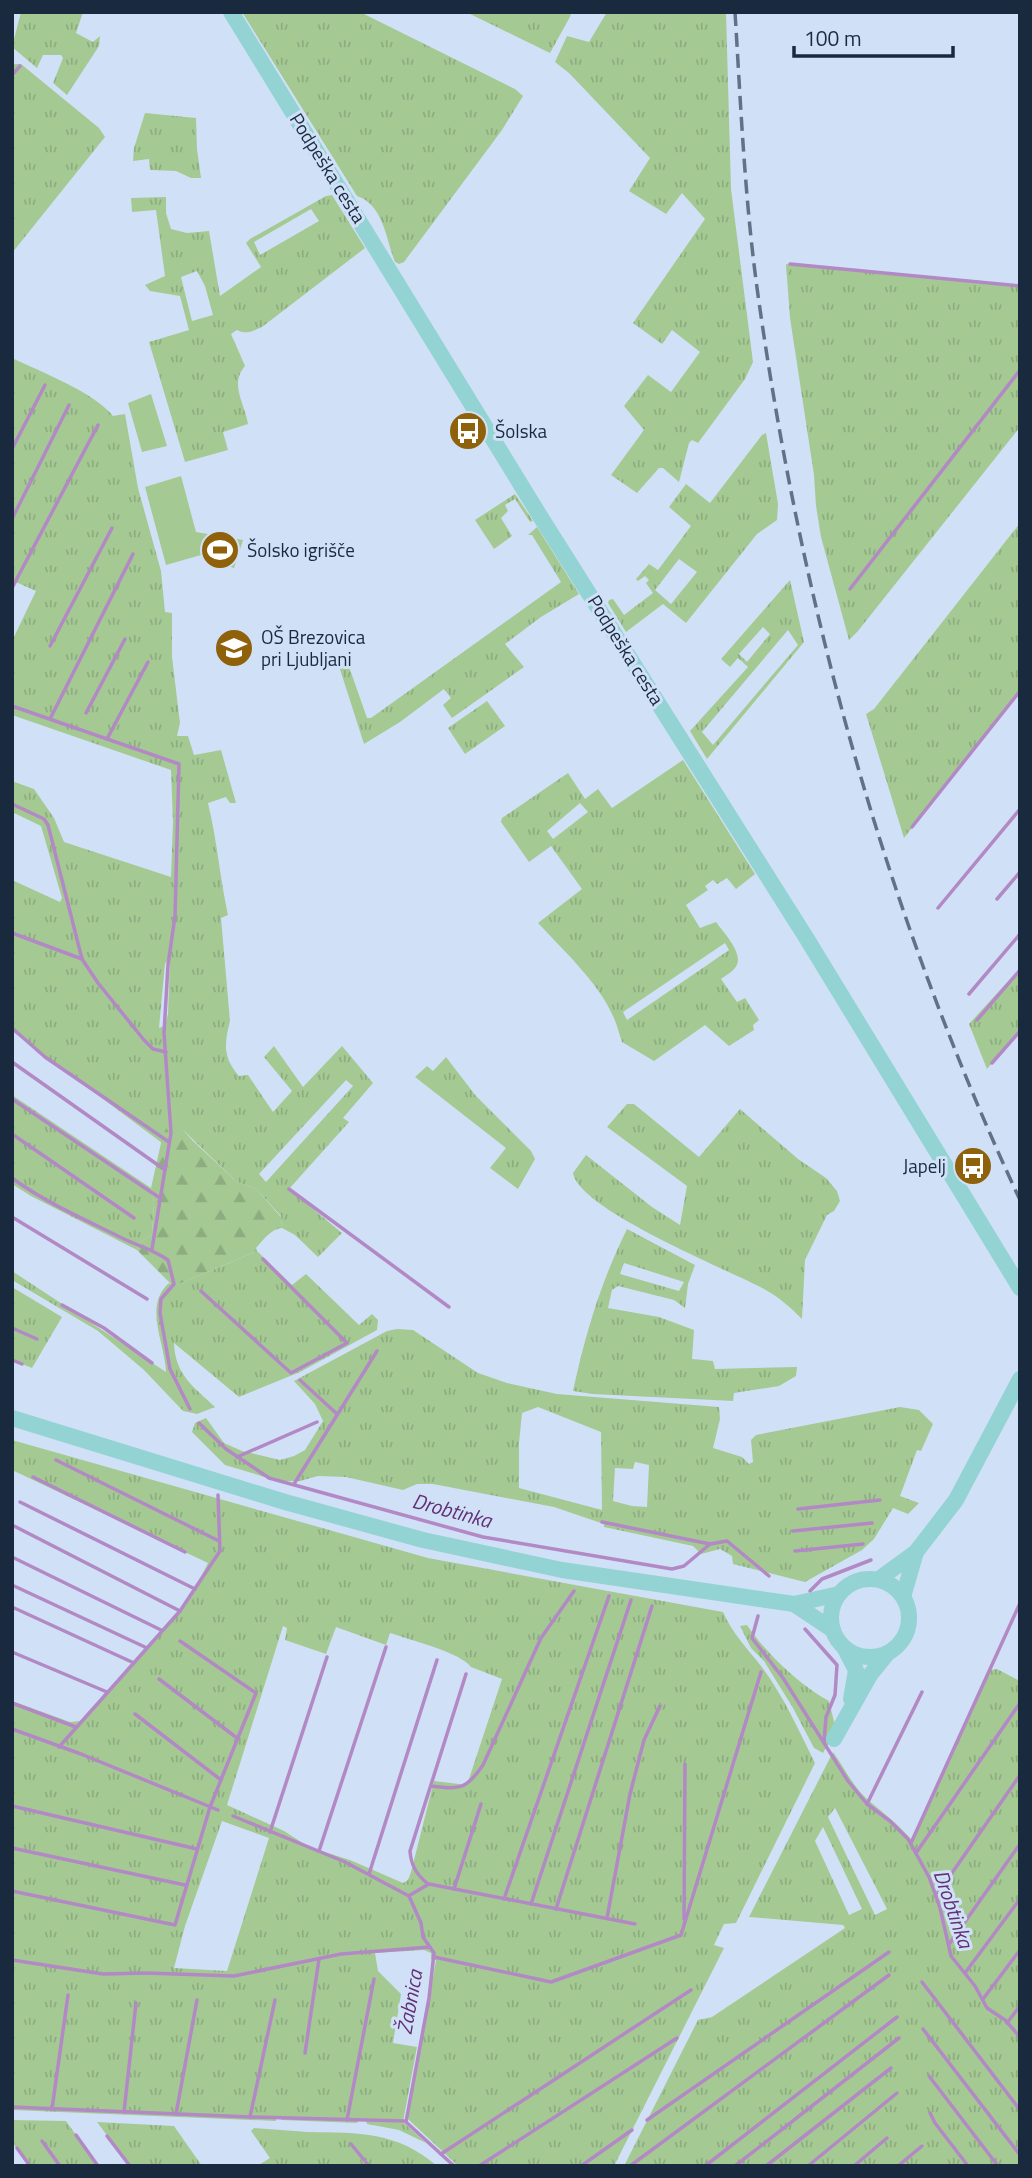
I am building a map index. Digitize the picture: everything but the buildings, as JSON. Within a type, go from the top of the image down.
[{"type":"main road","name":"Podpeška cesta","points":[[231,12],[540,516],[794,918],[1020,1288]]},
{"type":"main road","points":[[878,1579],[916,1552],[956,1500],[1020,1379]]},
{"type":"main road","points":[[12,1418],[285,1502],[423,1541],[562,1570],[793,1604],[839,1594]]},
{"type":"main road","points":[[903,1597],[916,1552]]},
{"type":"main road","points":[[834,1740],[870,1675],[906,1635],[909,1610],[903,1597],[888,1582],[878,1579],[860,1580],[849,1586],[839,1594],[833,1605],[833,1630],[856,1670],[849,1710]]},
{"type":"main road","points":[[793,1604],[833,1630]]},
{"type":"main road","points":[[845,1649],[865,1657],[874,1658],[887,1654]]},
{"type":"green space","points":[[21,12],[83,12],[76,33],[93,42],[100,36],[99,46],[67,95],[53,83],[63,58],[61,55],[43,55],[37,68],[12,47]]},
{"type":"green space","points":[[242,12],[360,12],[515,89],[523,96],[502,130],[404,262],[395,262],[379,215],[373,207],[357,196]]},
{"type":"green space","points":[[466,12],[567,12],[571,15],[550,53]]},
{"type":"green space","points":[[607,12],[726,12],[731,189],[753,362],[745,379],[698,443],[692,440],[689,443],[679,482],[663,468],[659,468],[637,493],[611,475],[644,430],[624,406],[648,375],[671,392],[700,352],[672,330],[662,344],[633,323],[705,219],[682,193],[666,214],[629,191],[650,158],[569,73],[555,62],[567,36],[589,42]]},
{"type":"green space","points":[[21,64],[99,128],[105,137],[12,253],[12,66]]},
{"type":"green space","points":[[145,113],[196,118],[201,178],[191,178],[176,171],[150,170],[149,159],[133,161],[134,148]]},
{"type":"green space","points":[[332,195],[365,248],[262,327],[246,332],[237,330],[231,334],[245,366],[240,373],[238,387],[248,424],[223,432],[228,450],[185,462],[149,342],[189,330],[180,296],[150,291],[145,285],[165,276],[156,210],[132,212],[131,198],[166,197],[166,213],[171,229],[187,233],[209,231],[220,296],[261,267],[246,243],[250,239]],"holes":[[[311,209],[319,221],[260,255],[254,242]],[[197,271],[205,286],[213,315],[192,321],[181,277]]]},
{"type":"green space","points":[[786,264],[1020,287],[1020,427],[849,640],[821,537],[790,318]]},
{"type":"green space","points":[[12,358],[80,391],[113,416],[125,414],[138,488],[161,571],[165,612],[172,613],[172,657],[180,723],[177,736],[188,736],[194,755],[221,750],[236,803],[230,803],[226,797],[208,803],[228,915],[221,918],[230,1021],[226,1050],[230,1063],[239,1076],[248,1075],[273,1112],[292,1091],[264,1057],[274,1046],[303,1087],[342,1046],[373,1083],[343,1118],[349,1122],[289,1189],[342,1233],[318,1257],[295,1235],[282,1228],[281,1216],[256,1189],[237,1182],[183,1130],[163,1134],[162,1143],[12,1031],[12,880],[60,902],[62,898],[41,826],[12,812],[12,781],[34,789],[54,818],[64,842],[171,877],[173,823],[171,770],[12,715],[12,641],[36,591],[18,583],[15,583],[12,589]],"holes":[[[170,957],[168,1014],[165,1026],[159,1028],[165,964]],[[346,1080],[353,1086],[266,1182],[259,1174]]]},
{"type":"green space","points":[[151,394],[167,446],[142,452],[128,403]]},
{"type":"green space","points":[[766,433],[778,504],[777,520],[757,534],[686,623],[663,604],[626,632],[608,603],[609,600],[613,599],[624,615],[653,593],[645,576],[638,581],[636,579],[649,564],[658,570],[691,526],[669,507],[686,484],[710,503]],"holes":[[[679,559],[697,572],[671,604],[655,590]]]},
{"type":"green space","points":[[181,476],[196,532],[243,540],[234,568],[203,559],[201,555],[166,565],[145,487]]},
{"type":"green space","points":[[515,494],[533,521],[530,522],[515,499],[505,505],[508,511],[501,518],[512,536],[494,549],[475,520]]},
{"type":"green space","points":[[1020,523],[1020,693],[904,838],[866,714],[874,709]]},
{"type":"green space","points":[[537,527],[579,594],[541,617],[505,644],[524,667],[452,718],[443,705],[451,698],[444,689],[400,722],[364,744],[338,663],[346,658],[367,718],[371,718],[561,582],[532,535],[528,535]]},
{"type":"green space","points":[[790,580],[804,642],[707,759],[690,731],[748,667],[738,658],[730,667],[721,659]],"holes":[[[763,627],[770,634],[747,662],[739,654]],[[788,630],[798,645],[713,745],[702,732]]]},
{"type":"green space","points":[[487,701],[505,726],[465,754],[448,728]]},
{"type":"green space","points":[[683,760],[755,874],[736,889],[727,878],[717,884],[713,880],[705,886],[708,890],[686,905],[700,928],[716,922],[736,950],[738,963],[721,979],[737,1002],[745,998],[759,1020],[753,1025],[754,1030],[729,1046],[705,1025],[654,1061],[622,1042],[613,1016],[598,991],[538,923],[582,889],[551,846],[529,862],[501,822],[502,818],[568,773],[585,799],[598,789],[612,808]],"holes":[[[580,803],[588,812],[553,839],[547,831]],[[725,943],[729,950],[627,1020],[623,1012]]]},
{"type":"green space","points":[[1020,968],[1020,1030],[987,1069],[969,1024]]},
{"type":"green space","points":[[446,1057],[476,1096],[531,1151],[535,1159],[518,1189],[490,1168],[506,1148],[415,1077],[427,1066],[433,1071]]},
{"type":"green space","points":[[12,1095],[151,1188],[154,1202],[152,1234],[139,1243],[137,1250],[12,1184]]},
{"type":"green space","points":[[627,1104],[634,1104],[699,1157],[740,1109],[798,1159],[826,1178],[837,1191],[840,1201],[834,1211],[827,1215],[805,1260],[802,1319],[769,1292],[627,1221],[581,1188],[573,1173],[586,1155],[652,1207],[680,1225],[687,1186],[607,1127]]},
{"type":"green space","points":[[182,1124],[183,1130],[193,1141],[237,1182],[256,1189],[281,1217],[282,1228],[268,1235],[256,1248],[257,1251],[175,1288],[137,1250],[139,1243],[152,1234],[154,1202],[151,1188],[163,1134],[168,1126]]},
{"type":"green space","points":[[627,1229],[695,1265],[688,1284],[685,1308],[674,1300],[618,1286],[612,1290],[608,1308],[659,1317],[694,1330],[692,1359],[713,1361],[715,1369],[797,1367],[796,1376],[779,1386],[734,1393],[733,1401],[573,1391],[595,1308]],"holes":[[[624,1263],[684,1282],[679,1291],[620,1274]]]},
{"type":"green space","points":[[257,1251],[292,1285],[306,1274],[359,1325],[372,1314],[378,1320],[377,1330],[300,1372],[239,1397],[174,1343],[178,1364],[187,1380],[215,1407],[197,1414],[183,1411],[144,1370],[98,1331],[12,1280],[12,1271],[166,1372],[156,1313],[161,1292],[169,1283],[175,1287]]},
{"type":"green space","points":[[12,1287],[62,1317],[32,1368],[12,1360]]},
{"type":"green space","points":[[413,1330],[478,1373],[507,1383],[557,1394],[719,1407],[720,1419],[713,1448],[742,1457],[749,1464],[753,1462],[751,1440],[756,1435],[900,1407],[919,1410],[933,1424],[921,1451],[917,1450],[900,1496],[919,1503],[908,1514],[893,1508],[874,1539],[862,1550],[805,1582],[733,1564],[732,1556],[720,1549],[701,1554],[693,1546],[604,1527],[604,1524],[554,1507],[433,1484],[417,1484],[403,1490],[346,1477],[318,1476],[300,1481],[278,1481],[225,1465],[192,1432],[195,1423],[206,1418],[224,1443],[242,1451],[280,1460],[294,1456],[305,1450],[323,1421],[315,1404],[294,1381],[387,1331]],"holes":[[[538,1407],[601,1432],[602,1510],[519,1488],[522,1413]],[[635,1462],[649,1465],[647,1507],[613,1501],[615,1468],[633,1469]]]},
{"type":"green space","points":[[12,1440],[428,1558],[723,1612],[735,1634],[776,1689],[815,1763],[736,1923],[724,1924],[714,1945],[724,1948],[614,2166],[458,2166],[408,2119],[436,1960],[431,1959],[431,1953],[424,1950],[375,1953],[378,1971],[401,1994],[393,2043],[417,2047],[403,2122],[426,2143],[399,2130],[367,2124],[366,2119],[360,2118],[357,2123],[281,2120],[281,2116],[276,2117],[276,2121],[12,2110],[12,1701],[70,1722],[80,1721],[167,1626],[208,1563],[12,1470]],"holes":[[[283,1626],[287,1628],[285,1640],[326,1654],[336,1627],[386,1645],[390,1633],[446,1651],[471,1667],[502,1679],[467,1785],[434,1781],[411,1872],[408,1880],[403,1883],[350,1860],[309,1847],[284,1831],[227,1805]],[[222,1821],[269,1838],[227,1971],[174,1968],[185,1926]]]},
{"type":"green space","points":[[747,1625],[784,1668],[829,1701],[836,1730],[823,1753],[814,1748],[764,1661],[751,1648],[740,1626]]},
{"type":"green space","points":[[997,1669],[1020,1681],[1020,2166],[624,2166],[698,2020],[712,2017],[845,1928],[843,1925],[749,1917],[833,1752],[861,1793],[912,1840],[990,1670]],"holes":[[[835,1808],[887,1909],[875,1915],[828,1817]],[[823,1827],[862,1909],[849,1915],[815,1841]]]},
{"type":"green space","points":[[12,2120],[66,2121],[98,2166],[29,2166],[12,2142]]},
{"type":"green space","points":[[97,2122],[174,2126],[202,2166],[130,2166]]},
{"type":"green space","points":[[254,2128],[377,2136],[407,2146],[437,2166],[257,2166],[270,2158],[251,2131]]},
{"type":"waterway","points":[[12,75],[20,66]]},
{"type":"waterway","points":[[790,264],[1020,286]]},
{"type":"waterway","points":[[850,589],[1020,370]]},
{"type":"waterway","points":[[12,449],[45,385]]},
{"type":"waterway","points":[[12,519],[69,405]]},
{"type":"waterway","points":[[12,588],[98,425]]},
{"type":"waterway","points":[[50,646],[112,528]]},
{"type":"waterway","points":[[50,719],[133,554]]},
{"type":"waterway","points":[[86,713],[125,639]]},
{"type":"waterway","points":[[107,739],[148,662]]},
{"type":"waterway","points":[[912,827],[1020,691]]},
{"type":"waterway","points":[[12,706],[179,764],[175,916],[168,965],[164,1033],[171,1133],[152,1249]]},
{"type":"waterway","points":[[12,804],[44,819],[48,825],[82,959],[144,1040],[153,1049],[166,1052]]},
{"type":"waterway","points":[[938,908],[1020,809]]},
{"type":"waterway","points":[[997,899],[1020,872]]},
{"type":"waterway","points":[[12,933],[82,959]]},
{"type":"waterway","points":[[969,994],[1020,934]]},
{"type":"waterway","points":[[977,1020],[1020,970]]},
{"type":"waterway","points":[[12,1028],[45,1057],[169,1142]]},
{"type":"waterway","points":[[992,1063],[1020,1031]]},
{"type":"waterway","points":[[12,1062],[165,1170]]},
{"type":"waterway","points":[[12,1099],[160,1198]]},
{"type":"waterway","points":[[12,1134],[134,1218]]},
{"type":"waterway","name":"Drobtinka","points":[[12,1178],[66,1211],[168,1260],[174,1284],[161,1299],[160,1313],[170,1369],[190,1409]]},
{"type":"waterway","points":[[289,1189],[449,1307]]},
{"type":"waterway","points":[[12,1217],[147,1299]]},
{"type":"waterway","points":[[201,1291],[291,1373],[347,1343],[263,1259]]},
{"type":"waterway","points":[[62,1305],[104,1328],[152,1363]]},
{"type":"waterway","points":[[12,1328],[37,1339]]},
{"type":"waterway","points":[[294,1484],[377,1351]]},
{"type":"waterway","points":[[12,1360],[22,1364]]},
{"type":"waterway","points":[[300,1380],[337,1414]]},
{"type":"waterway","points":[[237,1457],[317,1422]]},
{"type":"waterway","name":"Drobtinka","points":[[199,1423],[226,1449],[269,1478],[483,1537],[672,1569],[684,1566],[710,1544]]},
{"type":"waterway","points":[[56,1460],[219,1541]]},
{"type":"waterway","points":[[33,1477],[185,1552]]},
{"type":"waterway","points":[[59,1747],[180,1611],[220,1551],[218,1495]]},
{"type":"waterway","points":[[798,1509],[880,1500]]},
{"type":"waterway","points":[[20,1502],[195,1589]]},
{"type":"waterway","points":[[602,1522],[710,1544],[727,1541],[769,1576]]},
{"type":"waterway","points":[[793,1531],[872,1523]]},
{"type":"waterway","points":[[12,1525],[180,1611]]},
{"type":"waterway","points":[[795,1551],[863,1544]]},
{"type":"waterway","points":[[12,1557],[161,1630]]},
{"type":"waterway","points":[[810,1591],[822,1579],[871,1560]]},
{"type":"waterway","points":[[12,1585],[147,1648]]},
{"type":"waterway","points":[[431,1786],[455,1788],[466,1784],[483,1765],[541,1638],[574,1591]]},
{"type":"waterway","points":[[504,1899],[609,1596]]},
{"type":"waterway","points":[[531,1904],[631,1600]]},
{"type":"waterway","points":[[911,1843],[1020,1603]]},
{"type":"waterway","points":[[556,1909],[652,1606]]},
{"type":"waterway","points":[[12,1607],[134,1663]]},
{"type":"waterway","name":"Drobtinka","points":[[758,1616],[752,1638],[783,1678],[848,1781],[867,1804],[908,1839],[929,1877],[940,1908],[951,1956],[975,1986],[987,2008],[1005,2020],[1020,2037]]},
{"type":"waterway","points":[[805,1629],[837,1665],[835,1695],[826,1717],[824,1742]]},
{"type":"waterway","points":[[12,1891],[175,1925],[210,1807],[256,1693],[180,1641]]},
{"type":"waterway","points":[[319,1851],[386,1647]]},
{"type":"waterway","points":[[12,1652],[107,1692]]},
{"type":"waterway","points":[[270,1832],[327,1657]]},
{"type":"waterway","points":[[369,1874],[437,1660]]},
{"type":"waterway","points":[[434,1957],[551,1982],[681,1935],[761,1672]]},
{"type":"waterway","points":[[428,1884],[415,1870],[410,1851],[466,1674]]},
{"type":"waterway","points":[[159,1679],[237,1738]]},
{"type":"waterway","points":[[867,1804],[922,1692]]},
{"type":"waterway","points":[[12,1703],[76,1727]]},
{"type":"waterway","points":[[916,1853],[1020,1703]]},
{"type":"waterway","points":[[607,1918],[630,1794],[644,1740],[660,1706]]},
{"type":"waterway","points":[[135,1714],[221,1780]]},
{"type":"waterway","name":"Žabnica","points":[[12,1729],[218,1810]]},
{"type":"waterway","points":[[684,1919],[685,1764]]},
{"type":"waterway","points":[[936,1896],[1020,1775]]},
{"type":"waterway","points":[[454,1889],[481,1804]]},
{"type":"waterway","points":[[12,1806],[197,1849]]},
{"type":"waterway","name":"Žabnica","points":[[233,1816],[345,1862],[409,1896],[421,1923],[423,1937],[434,1953],[429,1998],[406,2122],[454,2166]]},
{"type":"waterway","points":[[950,1943],[1020,1844]]},
{"type":"waterway","points":[[12,1848],[185,1885]]},
{"type":"waterway","points":[[410,1895],[429,1884],[635,1924]]},
{"type":"waterway","points":[[965,1973],[1020,1899]]},
{"type":"waterway","points":[[12,1960],[103,1974],[234,1976],[341,1954],[430,1947]]},
{"type":"waterway","points":[[983,1999],[1020,1950]]},
{"type":"waterway","points":[[647,2120],[889,1952]]},
{"type":"waterway","points":[[305,2053],[319,1959]]},
{"type":"waterway","points":[[630,2166],[889,1975]]},
{"type":"waterway","points":[[347,2120],[374,1979]]},
{"type":"waterway","points":[[922,1982],[1020,2110]]},
{"type":"waterway","points":[[441,2154],[691,1990]]},
{"type":"waterway","points":[[52,2109],[68,1995]]},
{"type":"waterway","points":[[176,2114],[197,2000]]},
{"type":"waterway","points":[[250,2117],[275,2000]]},
{"type":"waterway","points":[[124,2112],[136,2003]]},
{"type":"waterway","points":[[1007,2023],[1020,2006]]},
{"type":"waterway","points":[[705,2166],[897,2017]]},
{"type":"waterway","points":[[923,2029],[1020,2155]]},
{"type":"waterway","points":[[479,2166],[677,2038]]},
{"type":"waterway","points":[[735,2166],[899,2038]]},
{"type":"waterway","points":[[766,2166],[891,2068]]},
{"type":"waterway","points":[[929,2076],[998,2166]]},
{"type":"waterway","points":[[808,2166],[897,2093]]},
{"type":"waterway","points":[[12,2107],[405,2121]]},
{"type":"waterway","points":[[930,2113],[968,2166]]},
{"type":"waterway","points":[[581,2166],[632,2130]]},
{"type":"waterway","points":[[76,2135],[98,2166]]},
{"type":"waterway","points":[[107,2136],[130,2166]]},
{"type":"waterway","points":[[854,2166],[887,2138]]},
{"type":"waterway","points":[[42,2141],[60,2166]]},
{"type":"waterway","points":[[351,2144],[369,2166]]},
{"type":"waterway","points":[[898,2166],[922,2146]]},
{"type":"waterway","points":[[17,2148],[30,2166]]},
{"type":"railway","points":[[735,12],[747,194],[759,302],[777,418],[826,648],[856,761],[929,983],[972,1092],[1020,1200]]},
{"type":"place","name":"Šolska","points":[[468,431]]},
{"type":"place","name":"Šolsko igrišče","points":[[220,550]]},
{"type":"place","name":"OŠ Brezovica pri Ljubljani","points":[[234,648]]},
{"type":"place","name":"Japelj","points":[[973,1166]]}]
